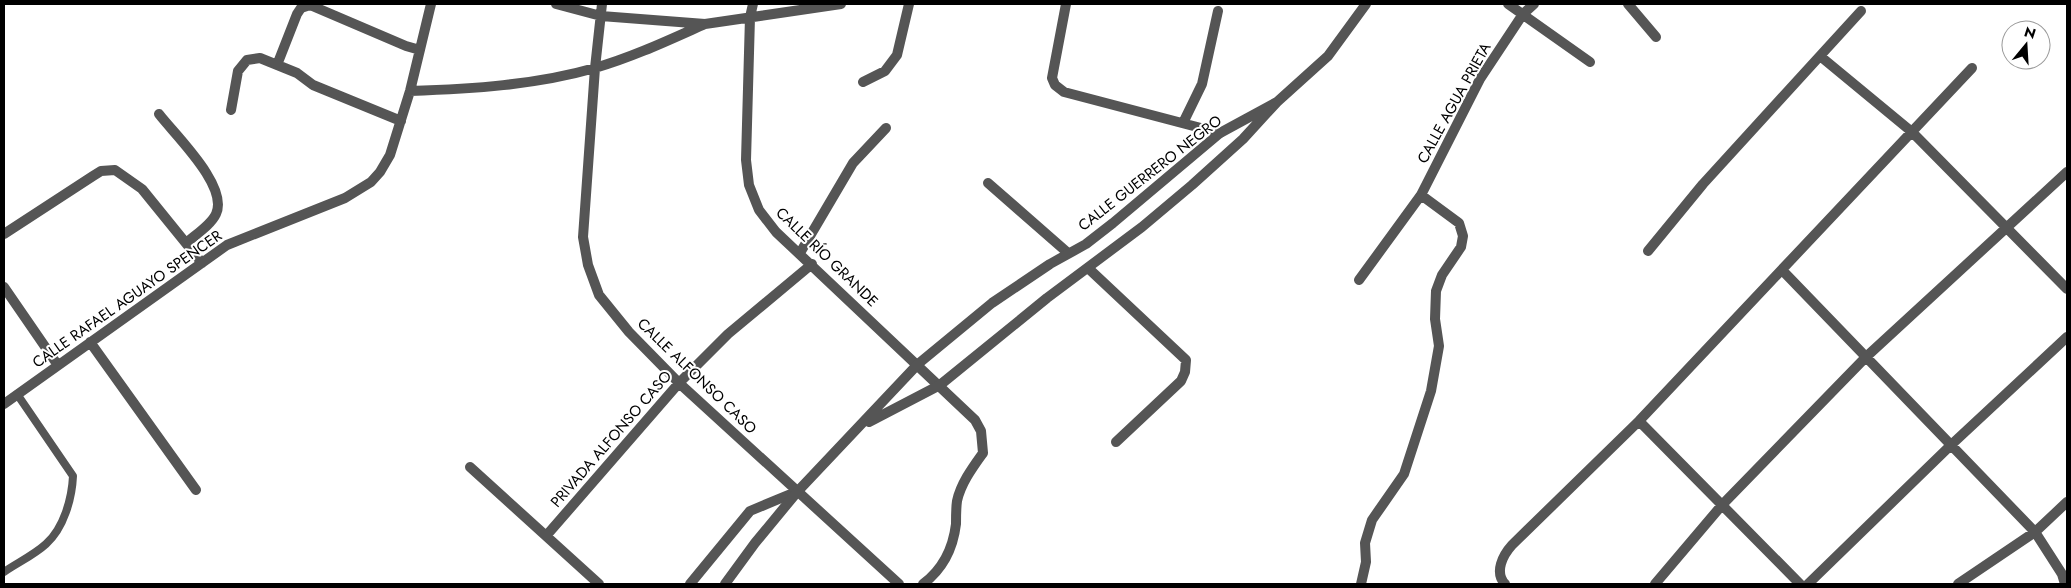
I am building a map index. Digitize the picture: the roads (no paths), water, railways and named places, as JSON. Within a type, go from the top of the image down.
[{"type":"street","name":"CALLE RAFAEL AGUAYO SPENCER","points":[[4,404],[57,364],[228,245],[298,218],[361,190],[380,172],[390,155],[410,91],[431,4]]},
{"type":"street","points":[[556,4],[601,16],[705,24],[841,4]]},
{"type":"street","name":"CALLE ALFONSO CASO","points":[[602,4],[595,68],[583,237],[588,265],[599,294],[629,332],[679,382],[899,584]]},
{"type":"street","name":"CALLE RÍO GRANDE","points":[[753,4],[750,17],[746,160],[749,185],[759,210],[776,232],[940,385],[975,420],[981,431],[984,453],[969,472],[957,500],[954,540],[943,564],[923,584]]},
{"type":"street","points":[[863,82],[885,71],[897,54],[909,4]]},
{"type":"street","points":[[1066,4],[1053,66],[1052,78],[1055,85],[1064,92],[1220,134]]},
{"type":"street","name":"CALLE GUERRERO NEGRO","points":[[861,426],[940,385],[1047,298],[1088,268],[1192,185],[1243,140],[1277,102],[1328,56],[1366,4]]},
{"type":"street","points":[[1508,4],[1590,62]]},
{"type":"street","name":"CALLE AGUA PRIETA","points":[[1359,280],[1421,194],[1480,80],[1523,14],[1534,4]]},
{"type":"street","points":[[1628,4],[1656,37]]},
{"type":"street","points":[[277,65],[297,14],[302,8],[310,5],[406,46],[420,50]]},
{"type":"street","points":[[1184,123],[1202,84],[1218,11]]},
{"type":"street","points":[[1648,251],[1703,184],[1861,11]]},
{"type":"street","points":[[410,91],[502,85],[595,68],[650,49],[705,24]]},
{"type":"street","points":[[1820,56],[1912,132],[2067,289]]},
{"type":"street","points":[[231,110],[238,71],[247,60],[260,58],[297,73],[313,85],[401,121]]},
{"type":"street","points":[[1505,584],[1502,581],[1500,568],[1502,556],[1639,421],[1972,68]]},
{"type":"street","name":"CALLE GUERRERO NEGRO","points":[[725,584],[755,543],[798,491],[918,364],[992,303],[1068,253],[1086,244],[1220,134],[1277,102]]},
{"type":"street","points":[[159,114],[208,174],[217,194],[218,207],[215,216],[186,243]]},
{"type":"street","points":[[800,254],[853,163],[886,128]]},
{"type":"street","points":[[4,234],[93,176],[102,171],[115,170],[142,189],[202,263]]},
{"type":"street","points":[[1655,584],[1722,505],[1866,357],[2067,172]]},
{"type":"street","points":[[988,183],[1068,253]]},
{"type":"street","points":[[1361,584],[1366,562],[1365,543],[1372,520],[1404,474],[1431,391],[1439,346],[1434,304],[1436,291],[1442,275],[1461,247],[1464,236],[1460,223],[1421,194]]},
{"type":"street","name":"PRIVADA ALFONSO CASO","points":[[546,536],[679,382],[728,334],[812,264]]},
{"type":"street","points":[[1088,268],[1181,353],[1186,360],[1181,381],[1116,442]]},
{"type":"street","points":[[1782,270],[2035,532],[2065,577]]},
{"type":"street","points":[[4,287],[57,364]]},
{"type":"street","points":[[1808,584],[1951,445],[2067,337]]},
{"type":"street","points":[[90,342],[196,490]]},
{"type":"street","points":[[1639,421],[1800,584]]},
{"type":"street","points":[[470,468],[599,584]]},
{"type":"street","points":[[690,584],[750,511],[798,491]]},
{"type":"street","points":[[1958,584],[2035,532],[2067,502]]},
{"type":"lane","points":[[4,572],[47,543],[61,522],[72,492],[73,476],[17,394]]}]
